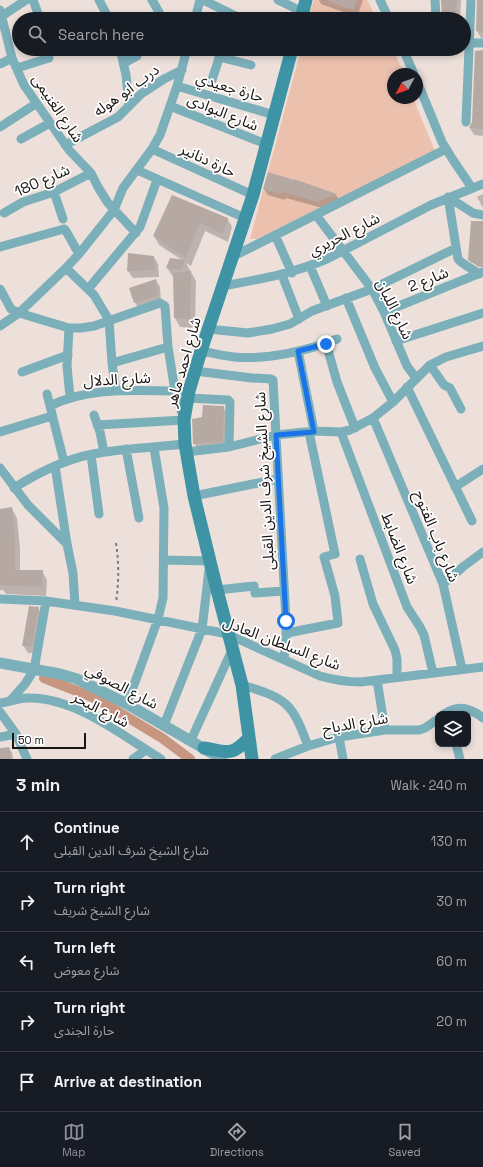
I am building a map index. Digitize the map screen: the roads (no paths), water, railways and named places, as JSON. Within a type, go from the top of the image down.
[{"type":"main road","name":"شارع احمد ماهر","points":[[252,759],[242,685],[216,590],[194,496],[185,448],[184,420],[188,395],[201,351],[253,196],[290,56]]},
{"type":"main road","points":[[204,748],[232,752],[237,750],[249,738]]},
{"type":"street","points":[[1,13],[26,0]]},
{"type":"street","points":[[33,0],[37,12]]},
{"type":"street","points":[[99,0],[105,12]]},
{"type":"street","points":[[152,0],[158,12]]},
{"type":"street","points":[[197,12],[200,0]]},
{"type":"street","points":[[203,0],[225,12]]},
{"type":"street","points":[[278,0],[303,10]]},
{"type":"street","points":[[380,0],[386,12]]},
{"type":"street","points":[[435,0],[436,12]]},
{"type":"street","points":[[470,12],[471,0]]},
{"type":"street","name":"شارع الغنيمى","points":[[1,13],[12,58],[24,84],[65,145],[91,173],[103,195],[114,210],[136,233]]},
{"type":"street","points":[[471,44],[483,43]]},
{"type":"street","points":[[122,56],[128,86],[129,105]]},
{"type":"street","points":[[124,63],[137,56]]},
{"type":"street","points":[[0,326],[19,313],[66,268],[114,210],[123,188],[152,149],[160,135],[178,86],[186,56]]},
{"type":"street","points":[[212,80],[220,56]]},
{"type":"street","points":[[228,56],[251,66]]},
{"type":"street","points":[[407,56],[412,68]]},
{"type":"street","points":[[466,122],[467,56]]},
{"type":"street","points":[[0,64],[12,58]]},
{"type":"street","points":[[17,68],[49,58]]},
{"type":"street","name":"درب ابو هوله","points":[[65,145],[118,117],[129,105],[151,86],[182,70]]},
{"type":"street","name":"حارة جعيدي","points":[[178,86],[274,115]]},
{"type":"street","points":[[423,96],[446,149],[472,188]]},
{"type":"street","points":[[0,127],[36,103]]},
{"type":"street","name":"شارع البوادى","points":[[170,106],[266,144]]},
{"type":"street","points":[[21,139],[50,123]]},
{"type":"street","name":"حارة دنانير","points":[[152,149],[253,196]]},
{"type":"street","points":[[232,257],[446,149]]},
{"type":"street","points":[[137,170],[245,218]]},
{"type":"street","name":"شارع 180","points":[[4,213],[28,200],[54,192],[91,173]]},
{"type":"street","points":[[88,289],[140,227],[157,180]]},
{"type":"street","name":"شارع الحريري","points":[[223,286],[292,273],[310,266],[343,251],[431,205],[483,184]]},
{"type":"street","points":[[54,192],[64,219]]},
{"type":"street","points":[[448,197],[473,213],[483,215]]},
{"type":"street","points":[[448,197],[459,260],[481,273]]},
{"type":"street","name":"شارع اللبان","points":[[316,215],[372,288],[407,366],[416,378]]},
{"type":"street","points":[[0,247],[64,229],[66,230],[79,254]]},
{"type":"street","points":[[276,236],[292,273]]},
{"type":"street","points":[[208,329],[248,333],[272,329],[299,319],[312,311],[372,288],[456,248]]},
{"type":"street","points":[[310,266],[327,306]]},
{"type":"street","points":[[66,268],[94,295],[109,320],[116,392]]},
{"type":"street","name":"شارع 2","points":[[384,312],[481,273]]},
{"type":"street","points":[[282,275],[299,319]]},
{"type":"street","points":[[0,289],[11,309],[19,313],[69,328],[88,327],[160,303],[164,304],[166,308],[168,347],[175,391],[184,420],[98,425]]},
{"type":"street","points":[[346,298],[375,368],[393,402]]},
{"type":"street","points":[[396,341],[483,313]]},
{"type":"street","points":[[69,328],[68,355],[70,397]]},
{"type":"street","points":[[201,351],[246,358],[298,351],[326,344],[337,339]]},
{"type":"street","points":[[326,344],[337,382],[355,428]]},
{"type":"street","points":[[14,488],[41,472],[64,462],[104,452],[154,448],[229,447],[276,435],[311,432],[341,432],[355,428],[373,418],[393,402],[430,365],[446,357],[483,346]]},
{"type":"street","points":[[112,363],[168,347]]},
{"type":"street","points":[[287,633],[338,623],[336,596],[324,557],[334,554],[311,432],[298,351]]},
{"type":"street","points":[[22,372],[68,355]]},
{"type":"street","points":[[430,365],[444,385],[450,388],[461,409]]},
{"type":"street","name":"شارع الشيخ شرف الدين القبلى","points":[[195,371],[272,379],[287,633],[284,659]]},
{"type":"street","points":[[407,387],[472,521]]},
{"type":"street","name":"شارع الدلال","points":[[50,406],[70,397],[89,393],[116,392],[175,391],[188,395],[229,400],[229,447]]},
{"type":"street","points":[[47,394],[64,462]]},
{"type":"street","points":[[94,415],[98,425],[104,452]]},
{"type":"street","points":[[0,432],[52,416]]},
{"type":"street","name":"شارع باب الفتوح","points":[[373,418],[443,584],[462,669]]},
{"type":"street","name":"شارع الضابط","points":[[341,432],[407,607],[420,626],[424,635],[433,673]]},
{"type":"street","points":[[127,704],[158,619],[162,598],[164,508],[154,448]]},
{"type":"street","points":[[126,450],[139,518]]},
{"type":"street","points":[[91,455],[99,514]]},
{"type":"street","points":[[55,466],[73,573],[76,605]]},
{"type":"street","points":[[0,468],[28,505],[67,544]]},
{"type":"street","points":[[455,487],[483,469]]},
{"type":"street","points":[[194,496],[278,479]]},
{"type":"street","points":[[443,584],[482,554]]},
{"type":"street","points":[[360,559],[373,604],[395,650],[398,678]]},
{"type":"street","points":[[164,560],[210,561],[202,629],[164,725]]},
{"type":"street","points":[[216,590],[254,586],[255,592],[284,591]]},
{"type":"street","name":"شارع السلطان العادل","points":[[0,599],[46,601],[76,605],[158,619],[228,634],[320,676],[346,682],[398,678],[483,667]]},
{"type":"street","points":[[10,701],[25,684],[34,670],[46,601]]},
{"type":"street","points":[[190,740],[232,650]]},
{"type":"street","name":"شارع الصوفي","points":[[0,663],[60,674],[77,679],[127,704],[222,759]]},
{"type":"street","points":[[377,680],[385,730]]},
{"type":"street","points":[[242,685],[277,697],[285,703],[296,717],[308,746]]},
{"type":"street","name":"شارع البحر","points":[[0,703],[29,697],[67,705],[101,721],[161,759]]},
{"type":"street","points":[[451,711],[456,708],[465,708],[476,712],[483,718]]},
{"type":"street","points":[[0,712],[16,734],[27,759]]},
{"type":"street","name":"شارع الدباح","points":[[275,759],[308,746],[339,737],[385,730],[419,730],[435,721]]},
{"type":"street","points":[[0,737],[16,734]]},
{"type":"street","points":[[339,737],[343,759]]},
{"type":"street","points":[[449,759],[459,758],[457,747]]},
{"type":"street","points":[[133,759],[146,750]]},
{"type":"waterway","points":[[44,678],[97,699],[162,738],[190,759]]}]
